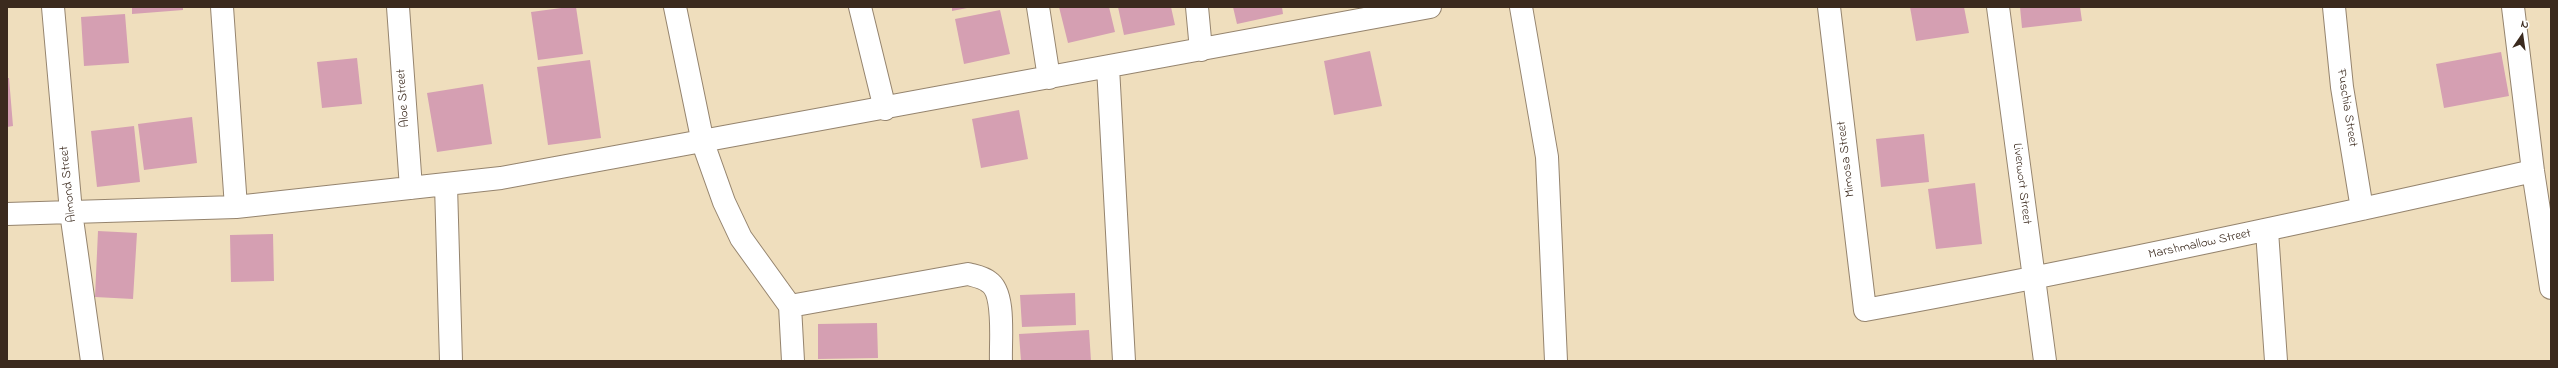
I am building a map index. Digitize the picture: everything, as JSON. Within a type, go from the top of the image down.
[{"type":"street","name":"Almond Street","points":[[53,7],[71,212],[92,361]]},
{"type":"street","points":[[222,7],[236,206]]},
{"type":"street","name":"Aloe Street","points":[[398,7],[411,188]]},
{"type":"street","points":[[675,7],[703,143],[724,202],[741,238],[790,306],[793,361]]},
{"type":"street","points":[[860,7],[885,109]]},
{"type":"street","points":[[1038,7],[1049,78]]},
{"type":"street","points":[[1197,7],[1201,50]]},
{"type":"street","points":[[7,214],[236,206],[501,178],[703,143],[1201,50],[1399,10],[1430,7]]},
{"type":"street","points":[[1522,7],[1547,157],[1556,361]]},
{"type":"street","name":"Mimosa Street","points":[[1829,7],[1866,310]]},
{"type":"street","name":"Liverwort Street","points":[[1998,7],[2033,280],[2045,361]]},
{"type":"street","name":"Fuschia Street","points":[[2334,7],[2342,87],[2362,209]]},
{"type":"street","points":[[2513,7],[2533,171],[2551,288]]},
{"type":"street","points":[[1108,67],[1124,361]]},
{"type":"street","name":"Marshmallow Street","points":[[1866,310],[2033,280],[2267,231],[2533,171]]},
{"type":"street","points":[[446,185],[451,361]]},
{"type":"street","points":[[2267,231],[2276,361]]},
{"type":"street","points":[[790,306],[968,274],[980,277],[990,282],[996,289],[1000,299],[1001,361]]},
{"type":"building","points":[[132,7],[183,7],[183,10],[132,14]]},
{"type":"building","points":[[576,7],[583,54],[538,60],[531,12]]},
{"type":"building","points":[[952,7],[967,7],[967,8],[952,11]]},
{"type":"building","points":[[1059,7],[1109,7],[1115,32],[1068,43]]},
{"type":"building","points":[[1118,7],[1171,7],[1175,25],[1124,35]]},
{"type":"building","points":[[1233,7],[1282,7],[1283,14],[1237,24]]},
{"type":"building","points":[[1910,7],[1964,7],[1969,33],[1916,41]]},
{"type":"building","points":[[2020,7],[2080,7],[2082,21],[2022,28]]},
{"type":"building","points":[[1000,10],[1010,54],[964,64],[955,19]]},
{"type":"building","points":[[125,14],[129,63],[84,66],[81,17]]},
{"type":"building","points":[[1370,51],[1382,106],[1334,115],[1324,61]]},
{"type":"building","points":[[2501,52],[2509,96],[2444,108],[2436,64]]},
{"type":"building","points":[[357,58],[362,104],[322,108],[317,62]]},
{"type":"building","points":[[590,60],[601,138],[548,145],[537,67]]},
{"type":"building","points":[[7,78],[9,78],[13,126],[7,127]]},
{"type":"building","points":[[483,84],[492,144],[437,152],[427,93]]},
{"type":"building","points":[[1019,110],[1028,159],[981,168],[972,119]]},
{"type":"building","points":[[192,117],[197,163],[144,170],[138,124]]},
{"type":"building","points":[[134,126],[140,182],[97,187],[91,131]]},
{"type":"building","points":[[1924,134],[1929,182],[1881,187],[1876,139]]},
{"type":"building","points":[[1975,183],[1982,244],[1936,249],[1928,189]]},
{"type":"building","points":[[98,231],[137,233],[133,299],[95,297]]},
{"type":"building","points":[[273,234],[274,281],[231,282],[230,235]]},
{"type":"building","points":[[1075,293],[1076,325],[1022,327],[1020,295]]},
{"type":"building","points":[[877,323],[878,358],[818,359],[818,324]]},
{"type":"building","points":[[1089,330],[1091,361],[1021,361],[1019,334]]}]
